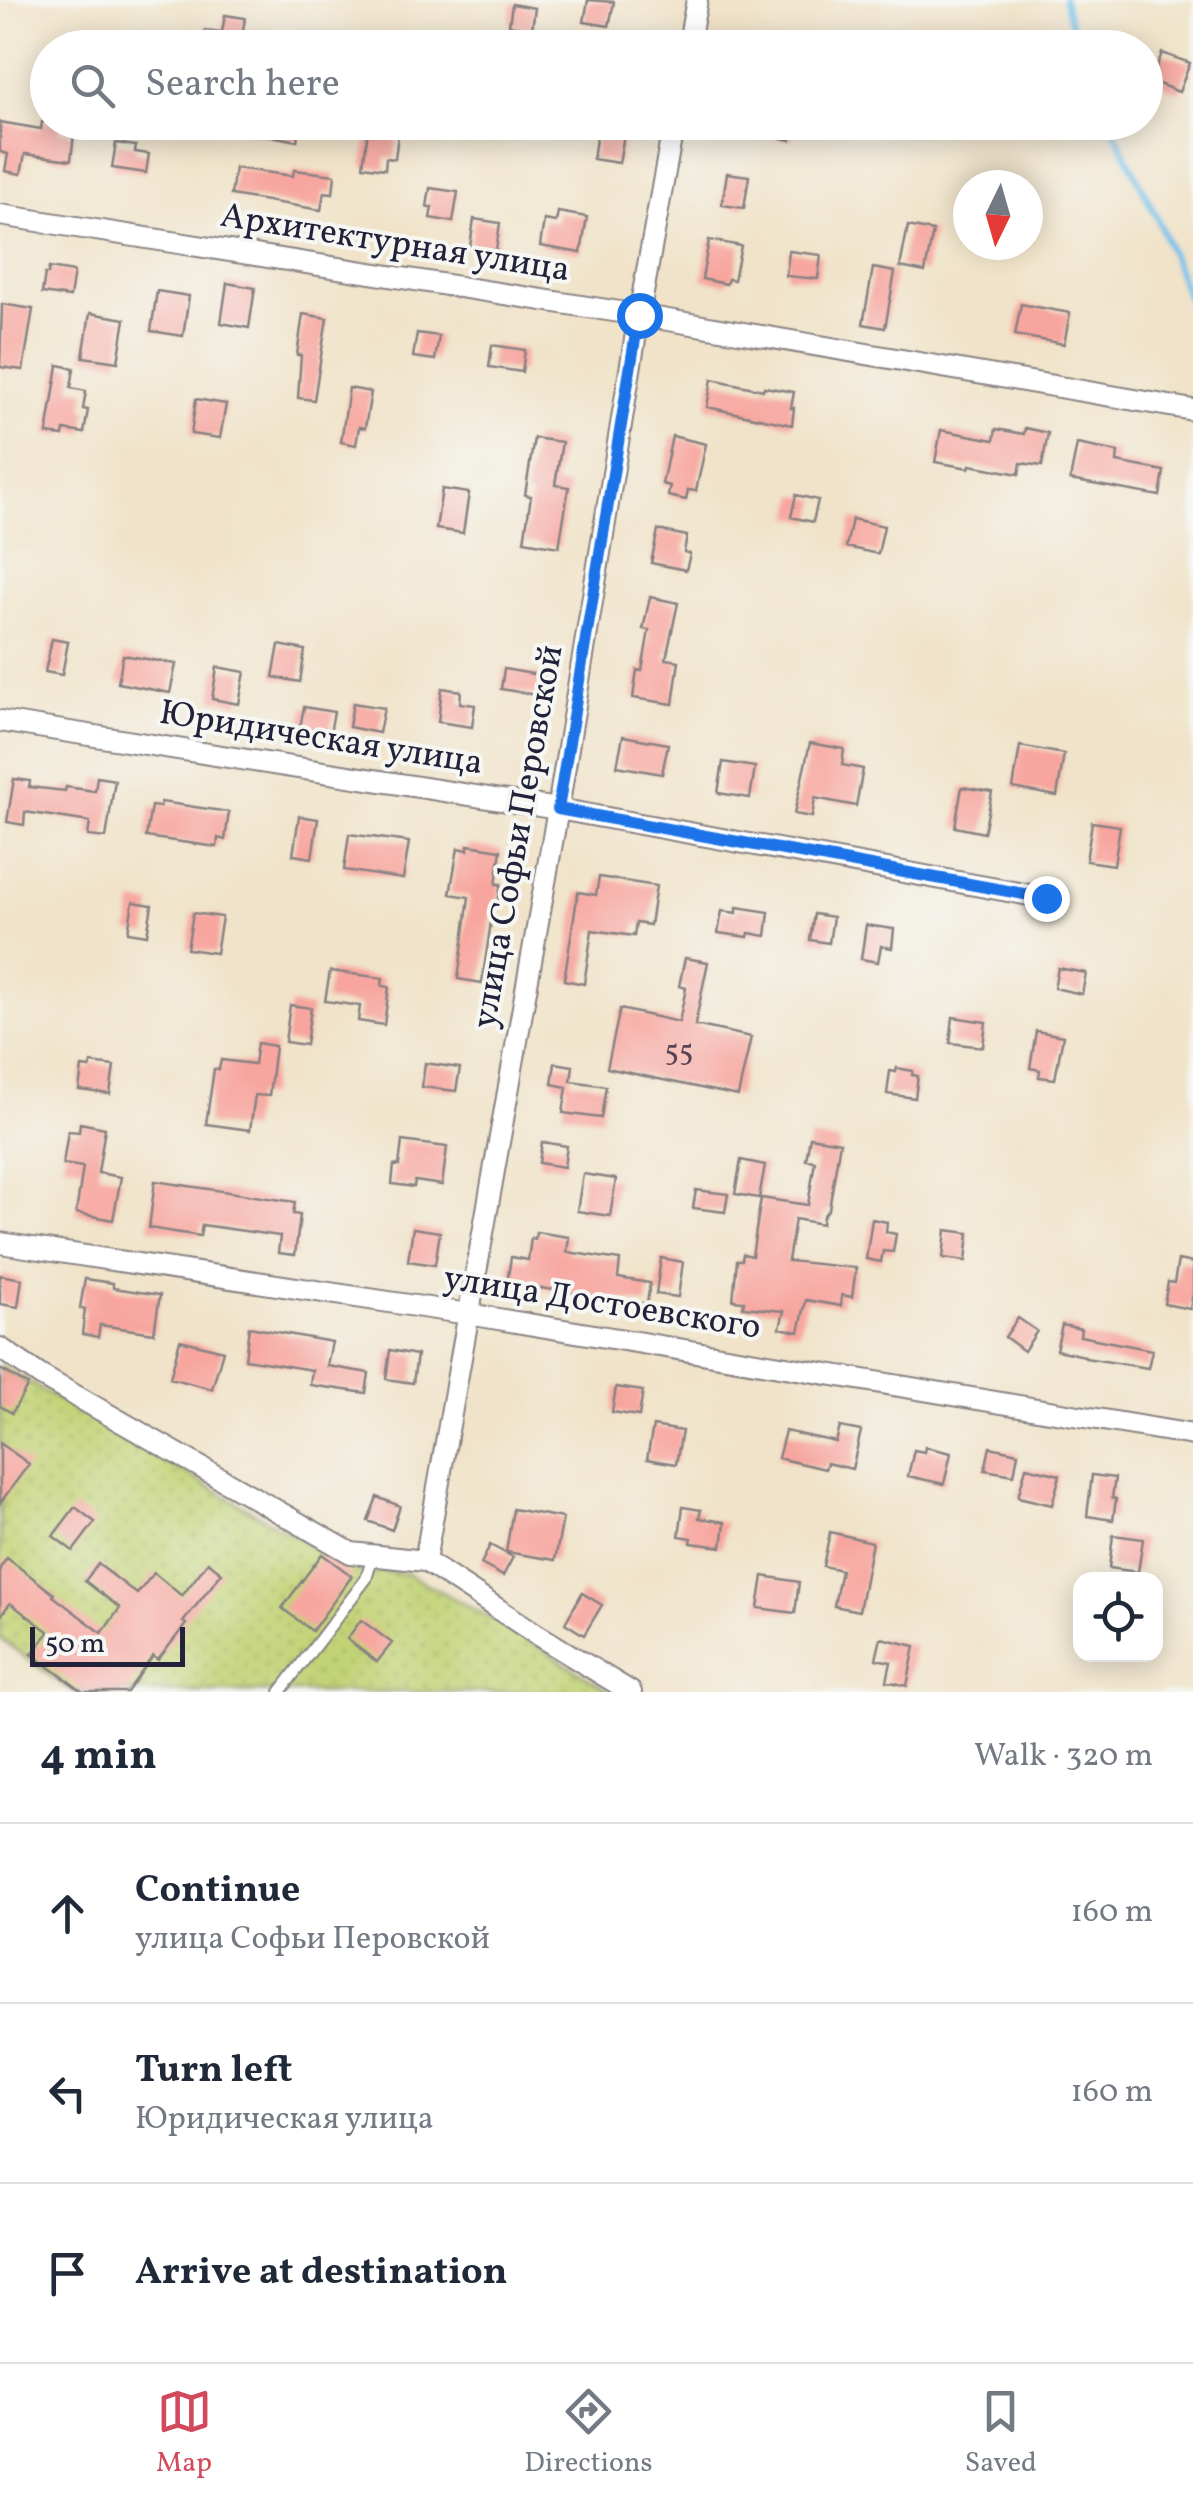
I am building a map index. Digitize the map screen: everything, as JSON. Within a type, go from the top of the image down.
[{"type":"street","points":[[691,30],[696,0]]},
{"type":"street","name":"улица Софьи Перовской","points":[[425,1562],[671,140]]},
{"type":"street","name":"Архитектурная улица","points":[[0,216],[639,315],[1193,410]]},
{"type":"street","name":"Юридическая улица","points":[[0,721],[558,809],[1046,898]]},
{"type":"street","name":"улица Достоевского","points":[[0,1242],[468,1314],[1193,1435]]},
{"type":"street","points":[[0,1348],[58,1386],[351,1553],[425,1562],[632,1692]]},
{"type":"lane","points":[[280,1692],[366,1580],[373,1556]]},
{"type":"green space","points":[[0,1366],[352,1569],[407,1574],[502,1624],[611,1692],[72,1692],[0,1638]]},
{"type":"building","points":[[588,0],[614,2],[609,26],[584,22]]},
{"type":"building","points":[[512,4],[535,8],[532,29],[509,25]]},
{"type":"building","points":[[225,15],[245,18],[243,30],[222,30]]},
{"type":"building","points":[[1163,53],[1190,63],[1179,92],[1163,86]]},
{"type":"building","points":[[0,122],[30,127],[30,140],[73,140],[71,160],[25,154],[21,174],[5,171],[8,154],[0,152]]},
{"type":"building","points":[[367,140],[397,140],[395,159],[386,158],[385,169],[363,166]]},
{"type":"building","points":[[596,140],[623,140],[619,163],[593,159]]},
{"type":"building","points":[[116,143],[136,146],[135,152],[149,154],[146,173],[112,168]]},
{"type":"building","points":[[235,168],[293,176],[294,170],[335,175],[333,193],[324,192],[321,210],[231,195]]},
{"type":"building","points":[[727,173],[749,176],[744,208],[722,205]]},
{"type":"building","points":[[430,188],[458,192],[453,222],[430,218]]},
{"type":"building","points":[[558,212],[587,217],[581,253],[540,246],[544,220],[556,222]]},
{"type":"building","points":[[474,219],[500,223],[496,250],[470,247]]},
{"type":"building","points":[[908,226],[933,231],[925,272],[900,267]]},
{"type":"building","points":[[709,240],[741,246],[734,280],[728,279],[726,284],[702,279]]},
{"type":"building","points":[[789,251],[821,255],[818,279],[786,276]]},
{"type":"building","points":[[49,268],[74,272],[70,297],[42,293]]},
{"type":"building","points":[[873,268],[895,272],[885,328],[863,324]]},
{"type":"building","points":[[227,283],[255,288],[249,328],[221,323]]},
{"type":"building","points":[[157,291],[189,296],[183,336],[151,331]]},
{"type":"building","points":[[2,304],[33,309],[23,370],[0,367]]},
{"type":"building","points":[[1021,304],[1070,313],[1064,344],[1015,335]]},
{"type":"building","points":[[90,313],[125,319],[118,362],[83,357]]},
{"type":"building","points":[[303,314],[327,318],[314,400],[298,398],[301,355],[297,355]]},
{"type":"building","points":[[417,333],[439,336],[435,360],[413,357]]},
{"type":"building","points":[[492,345],[525,350],[522,372],[489,367]]},
{"type":"building","points":[[58,365],[74,368],[71,388],[86,391],[84,433],[64,430],[63,436],[47,434]]},
{"type":"building","points":[[712,379],[794,392],[792,425],[707,407]]},
{"type":"building","points":[[349,388],[371,392],[365,428],[359,427],[356,445],[341,442]]},
{"type":"building","points":[[196,399],[226,404],[220,438],[191,434]]},
{"type":"building","points":[[1025,428],[1048,433],[1042,466],[1021,463],[1019,474],[935,462],[941,430],[994,440],[996,429],[1024,434]]},
{"type":"building","points":[[672,436],[706,444],[696,491],[688,490],[686,500],[668,496],[670,486],[662,484]]},
{"type":"building","points":[[534,438],[562,442],[555,485],[569,487],[559,547],[524,541],[531,496],[525,495]]},
{"type":"building","points":[[1077,444],[1118,452],[1117,462],[1164,471],[1160,496],[1070,480]]},
{"type":"building","points":[[442,489],[469,493],[463,533],[436,529]]},
{"type":"building","points":[[796,495],[818,500],[813,522],[791,517]]},
{"type":"building","points":[[852,519],[884,526],[878,554],[846,547]]},
{"type":"building","points":[[658,530],[687,536],[684,552],[690,554],[686,570],[651,563]]},
{"type":"building","points":[[650,597],[678,603],[666,659],[679,661],[673,704],[633,698],[649,630],[643,629]]},
{"type":"building","points":[[52,639],[68,642],[62,675],[45,672]]},
{"type":"building","points":[[279,645],[305,650],[300,682],[273,677]]},
{"type":"building","points":[[123,655],[176,664],[170,693],[118,683]]},
{"type":"building","points":[[217,667],[245,672],[239,704],[212,699]]},
{"type":"building","points":[[504,669],[544,676],[541,696],[501,689]]},
{"type":"building","points":[[442,688],[461,691],[460,703],[475,705],[472,727],[438,722]]},
{"type":"building","points":[[353,703],[384,708],[379,733],[349,727]]},
{"type":"building","points":[[304,707],[334,712],[330,733],[300,727]]},
{"type":"building","points":[[623,736],[668,744],[662,774],[617,766]]},
{"type":"building","points":[[810,743],[844,749],[842,765],[863,769],[856,806],[815,798],[812,817],[794,814]]},
{"type":"building","points":[[1020,746],[1064,754],[1057,796],[1013,788]]},
{"type":"building","points":[[723,762],[755,767],[750,798],[718,793]]},
{"type":"building","points":[[97,777],[115,780],[106,838],[88,836],[90,822],[25,812],[24,825],[7,822],[14,779],[30,781],[29,787],[95,791]]},
{"type":"building","points":[[962,787],[992,792],[984,833],[955,827]]},
{"type":"building","points":[[161,802],[229,812],[225,840],[218,838],[217,847],[146,837],[151,806],[160,807]]},
{"type":"building","points":[[299,816],[318,819],[312,858],[293,855]]},
{"type":"building","points":[[1092,822],[1120,826],[1114,865],[1086,861]]},
{"type":"building","points":[[349,834],[409,842],[403,879],[344,870]]},
{"type":"building","points":[[468,845],[501,850],[496,884],[501,884],[498,902],[494,901],[482,983],[458,979],[469,897],[450,894],[458,848],[468,850]]},
{"type":"building","points":[[599,877],[656,886],[650,925],[636,923],[634,936],[592,930],[584,984],[564,980],[578,892],[596,895]]},
{"type":"building","points":[[133,902],[152,905],[147,935],[128,932]]},
{"type":"building","points":[[737,907],[769,912],[766,936],[718,933],[722,911],[737,913]]},
{"type":"building","points":[[193,913],[222,917],[216,953],[187,949]]},
{"type":"building","points":[[814,914],[833,917],[829,943],[810,940]]},
{"type":"building","points":[[866,925],[894,929],[892,948],[881,946],[878,962],[861,959]]},
{"type":"building","points":[[685,958],[708,962],[695,1025],[751,1037],[738,1096],[607,1068],[620,1009],[679,1022],[686,988],[679,986]]},
{"type":"building","points":[[1058,968],[1086,973],[1082,994],[1054,988]]},
{"type":"building","points":[[330,971],[383,978],[382,986],[389,987],[384,1025],[358,1021],[360,1006],[325,1001]]},
{"type":"building","points":[[290,1005],[311,1008],[306,1045],[285,1042]]},
{"type":"building","points":[[953,1017],[986,1022],[983,1047],[950,1043]]},
{"type":"building","points":[[1036,1031],[1063,1036],[1055,1079],[1039,1077],[1040,1070],[1030,1068]]},
{"type":"building","points":[[257,1043],[275,1046],[269,1096],[255,1095],[250,1130],[206,1124],[214,1069],[219,1070],[221,1060],[254,1064]]},
{"type":"building","points":[[91,1063],[114,1066],[110,1094],[79,1090],[82,1067],[90,1068]]},
{"type":"building","points":[[425,1063],[460,1068],[456,1091],[422,1087]]},
{"type":"building","points":[[555,1063],[573,1066],[571,1081],[606,1086],[601,1118],[563,1113],[567,1087],[552,1084]]},
{"type":"building","points":[[897,1068],[918,1076],[915,1098],[887,1094],[890,1071],[896,1072]]},
{"type":"building","points":[[80,1123],[105,1128],[98,1173],[121,1177],[113,1220],[76,1213],[83,1167],[63,1164],[68,1131],[79,1132]]},
{"type":"building","points":[[810,1137],[840,1142],[829,1209],[822,1224],[795,1219],[788,1261],[856,1268],[852,1297],[842,1295],[841,1306],[806,1300],[799,1332],[780,1328],[784,1311],[743,1307],[744,1301],[733,1300],[737,1260],[742,1260],[743,1254],[752,1256],[761,1198],[808,1205],[815,1161],[806,1160]]},
{"type":"building","points":[[402,1141],[447,1147],[442,1185],[415,1181],[414,1187],[392,1184]]},
{"type":"building","points":[[542,1142],[567,1146],[564,1167],[539,1163]]},
{"type":"building","points":[[741,1160],[765,1165],[759,1198],[735,1194]]},
{"type":"building","points":[[583,1174],[616,1179],[610,1216],[577,1211]]},
{"type":"building","points":[[155,1181],[295,1202],[293,1214],[300,1215],[295,1255],[278,1253],[280,1236],[202,1225],[200,1236],[149,1228]]},
{"type":"building","points":[[696,1190],[728,1194],[725,1212],[693,1208]]},
{"type":"building","points":[[872,1219],[887,1222],[886,1232],[896,1234],[893,1252],[883,1251],[881,1262],[866,1259]]},
{"type":"building","points":[[413,1228],[440,1232],[435,1265],[408,1261]]},
{"type":"building","points":[[946,1230],[969,1233],[966,1261],[943,1258]]},
{"type":"building","points":[[536,1232],[569,1237],[567,1252],[620,1260],[618,1278],[650,1283],[647,1304],[507,1283],[511,1257],[528,1260],[531,1238],[535,1239]]},
{"type":"building","points":[[661,1258],[683,1262],[678,1297],[656,1294]]},
{"type":"building","points":[[1178,1260],[1193,1263],[1190,1309],[1164,1304],[1168,1282],[1174,1283]]},
{"type":"building","points":[[0,1275],[22,1279],[18,1307],[0,1304]]},
{"type":"building","points":[[85,1279],[160,1295],[154,1333],[100,1325],[98,1337],[82,1334],[85,1309],[80,1308]]},
{"type":"building","points":[[1018,1318],[1037,1331],[1024,1351],[1005,1337]]},
{"type":"building","points":[[1062,1325],[1081,1329],[1080,1336],[1152,1350],[1148,1368],[1056,1350]]},
{"type":"building","points":[[249,1327],[332,1342],[327,1366],[369,1373],[366,1393],[310,1385],[312,1370],[245,1359]]},
{"type":"building","points":[[180,1340],[223,1351],[212,1389],[170,1378]]},
{"type":"building","points":[[390,1350],[417,1355],[413,1383],[386,1379]]},
{"type":"building","points":[[0,1369],[28,1385],[12,1413],[0,1406]]},
{"type":"building","points":[[616,1387],[643,1391],[639,1416],[612,1412]]},
{"type":"building","points":[[653,1426],[682,1431],[676,1464],[647,1459]]},
{"type":"building","points":[[840,1427],[861,1431],[852,1469],[827,1463],[825,1469],[778,1458],[785,1431],[836,1442]]},
{"type":"building","points":[[0,1443],[29,1464],[0,1503]]},
{"type":"building","points":[[925,1447],[951,1453],[944,1484],[908,1476],[914,1450],[924,1452]]},
{"type":"building","points":[[990,1447],[1018,1453],[1014,1475],[985,1470]]},
{"type":"building","points":[[1026,1467],[1060,1475],[1052,1505],[1018,1497]]},
{"type":"building","points":[[1092,1475],[1115,1478],[1113,1520],[1087,1516]]},
{"type":"building","points":[[377,1497],[400,1506],[392,1530],[368,1521]]},
{"type":"building","points":[[75,1507],[95,1522],[73,1551],[53,1536]]},
{"type":"building","points":[[683,1507],[701,1510],[699,1518],[725,1522],[722,1547],[691,1543],[692,1538],[679,1536]]},
{"type":"building","points":[[513,1509],[563,1518],[555,1560],[506,1552]]},
{"type":"building","points":[[830,1532],[872,1542],[859,1611],[834,1606],[841,1570],[823,1566]]},
{"type":"building","points":[[1113,1535],[1143,1539],[1138,1572],[1109,1568]]},
{"type":"building","points":[[490,1545],[513,1557],[503,1576],[481,1564]]},
{"type":"building","points":[[322,1554],[352,1576],[312,1631],[282,1608]]},
{"type":"building","points":[[7,1558],[102,1633],[120,1608],[85,1581],[98,1564],[137,1594],[154,1573],[182,1596],[208,1562],[222,1573],[158,1660],[153,1656],[127,1692],[83,1692],[32,1654],[49,1632],[10,1603],[0,1617],[0,1568]]},
{"type":"building","points":[[763,1576],[799,1582],[795,1613],[758,1608]]},
{"type":"building","points":[[582,1593],[602,1605],[584,1635],[565,1623]]},
{"type":"building","points":[[361,1620],[392,1643],[377,1662],[347,1639]]},
{"type":"building","points":[[881,1638],[915,1646],[907,1686],[887,1681],[891,1662],[876,1659]]},
{"type":"waterway","points":[[1064,0],[1072,30]]},
{"type":"waterway","points":[[1119,140],[1158,220],[1193,310]]},
{"type":"route","points":[[639,315],[558,809],[1046,898]]}]
